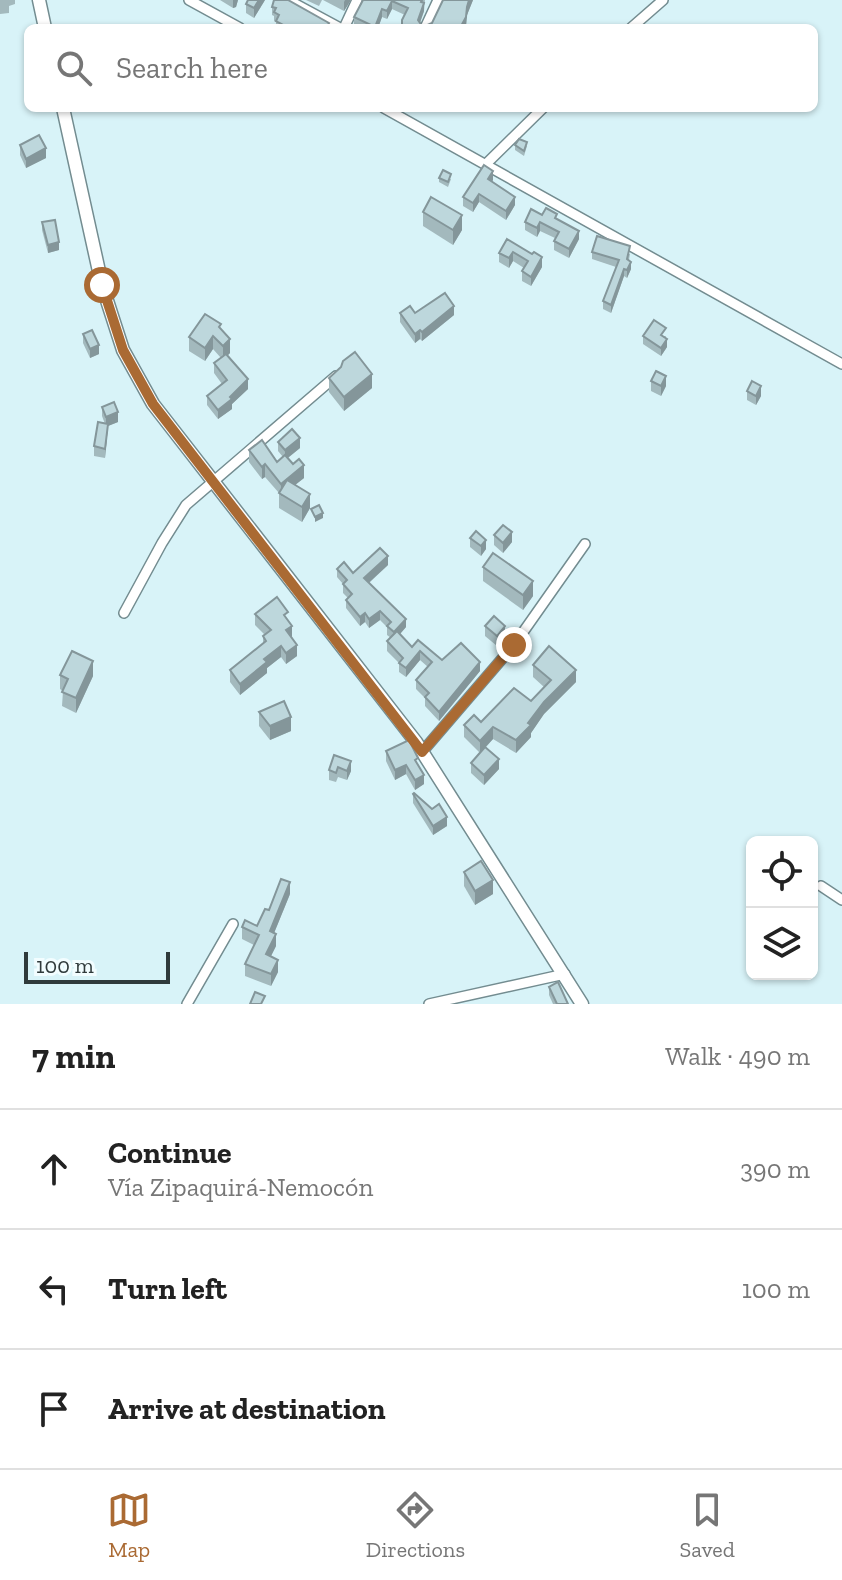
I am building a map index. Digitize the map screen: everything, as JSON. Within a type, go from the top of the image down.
[{"type":"main road","points":[[39,0],[44,24]]},
{"type":"main road","points":[[64,112],[102,285],[123,350],[153,404],[422,752],[582,1004]]},
{"type":"street","points":[[189,0],[233,24]]},
{"type":"street","points":[[288,0],[334,24]]},
{"type":"street","points":[[344,24],[357,0]]},
{"type":"street","points":[[427,24],[438,0]]},
{"type":"street","points":[[636,24],[663,0]]},
{"type":"street","points":[[391,112],[842,364]]},
{"type":"street","points":[[486,164],[539,112]]},
{"type":"street","points":[[124,613],[186,505],[336,376]]},
{"type":"street","points":[[422,752],[514,645],[585,544]]},
{"type":"street","points":[[821,886],[842,900]]},
{"type":"street","points":[[187,1004],[233,924]]},
{"type":"street","points":[[429,1004],[565,974]]},
{"type":"building","points":[[248,0],[259,0],[254,8],[246,4]]},
{"type":"building","points":[[274,0],[288,0],[329,23],[281,24],[276,21],[279,15],[272,7]]},
{"type":"building","points":[[363,0],[422,0],[424,3],[418,20],[421,24],[402,24],[408,8],[392,1],[387,11],[382,9],[376,24],[354,17]]},
{"type":"building","points":[[443,0],[469,0],[462,24],[430,24]]},
{"type":"building","points":[[39,135],[46,148],[26,159],[20,145]]},
{"type":"building","points":[[519,139],[527,142],[524,151],[515,145]]},
{"type":"building","points":[[484,165],[493,171],[488,179],[515,197],[506,211],[479,194],[473,203],[463,197]]},
{"type":"building","points":[[443,170],[451,174],[448,182],[439,178]]},
{"type":"building","points":[[431,197],[462,215],[453,230],[423,212]]},
{"type":"building","points":[[546,208],[557,214],[555,218],[579,231],[569,249],[554,241],[559,232],[540,222],[537,228],[525,222],[531,209],[542,215]]},
{"type":"building","points":[[55,220],[59,242],[48,245],[42,222]]},
{"type":"building","points":[[597,236],[630,246],[627,259],[631,262],[627,270],[624,269],[611,305],[603,301],[619,260],[592,252]]},
{"type":"building","points":[[507,239],[542,257],[531,277],[522,271],[528,261],[513,252],[509,258],[499,253]]},
{"type":"building","points":[[445,293],[454,306],[422,332],[420,330],[415,334],[400,313],[410,306],[415,313]]},
{"type":"building","points":[[205,314],[221,324],[219,327],[230,339],[223,346],[213,336],[205,348],[189,337]]},
{"type":"building","points":[[654,320],[666,328],[661,335],[667,339],[661,348],[643,336]]},
{"type":"building","points":[[92,330],[99,345],[90,349],[83,334]]},
{"type":"building","points":[[355,352],[372,374],[344,397],[329,378]]},
{"type":"building","points":[[226,354],[248,379],[230,397],[232,399],[218,410],[207,396],[227,380],[214,363]]},
{"type":"building","points":[[656,371],[666,376],[661,386],[651,381]]},
{"type":"building","points":[[752,381],[761,386],[756,396],[747,391]]},
{"type":"building","points":[[114,402],[118,412],[106,417],[102,407]]},
{"type":"building","points":[[98,422],[108,424],[105,449],[94,446]]},
{"type":"building","points":[[292,429],[300,438],[285,450],[278,442]]},
{"type":"building","points":[[262,440],[277,462],[285,455],[293,464],[299,459],[304,465],[281,484],[249,450]]},
{"type":"building","points":[[287,480],[310,494],[302,507],[279,493]]},
{"type":"building","points":[[319,505],[323,513],[315,517],[311,509]]},
{"type":"building","points":[[503,525],[512,532],[503,543],[494,535]]},
{"type":"building","points":[[476,531],[486,540],[481,546],[470,538]]},
{"type":"building","points":[[380,548],[388,556],[364,578],[406,619],[394,632],[387,626],[391,622],[380,611],[369,619],[365,613],[360,617],[346,600],[352,594],[343,584],[347,580],[337,569],[344,562],[353,573]]},
{"type":"building","points":[[493,553],[533,581],[523,595],[483,567]]},
{"type":"building","points":[[277,597],[288,612],[284,615],[292,626],[286,630],[297,645],[286,653],[281,646],[240,684],[230,670],[266,641],[263,636],[271,630],[255,614]]},
{"type":"building","points":[[494,616],[505,626],[497,636],[485,626]]},
{"type":"building","points":[[397,631],[412,647],[418,640],[442,660],[461,643],[480,662],[439,712],[425,697],[429,693],[416,680],[432,662],[420,651],[406,668],[399,663],[403,658],[387,641]]},
{"type":"building","points":[[549,646],[576,670],[544,702],[528,723],[531,725],[516,740],[493,727],[480,741],[464,725],[474,715],[481,722],[514,688],[531,701],[551,680],[533,665]]},
{"type":"building","points":[[72,651],[93,661],[76,698],[62,692],[68,679],[60,675]]},
{"type":"building","points":[[284,701],[291,717],[270,726],[259,712]]},
{"type":"building","points":[[409,740],[424,775],[415,780],[406,765],[395,770],[386,751]]},
{"type":"building","points":[[485,747],[499,759],[484,775],[471,763]]},
{"type":"building","points":[[334,755],[351,761],[347,771],[338,767],[336,773],[329,770]]},
{"type":"building","points":[[414,793],[432,809],[439,804],[447,817],[433,826]]},
{"type":"building","points":[[481,861],[493,880],[475,891],[464,872]]},
{"type":"building","points":[[281,879],[290,882],[270,931],[276,934],[266,954],[278,960],[271,974],[245,964],[259,935],[242,927],[245,920],[257,926],[265,909],[269,910]]},
{"type":"building","points":[[558,982],[568,1004],[557,1004],[549,987]]},
{"type":"building","points":[[255,992],[265,996],[261,1004],[250,1004]]},
{"type":"route","points":[[102,285],[123,350],[153,404],[422,752],[514,645]]}]
